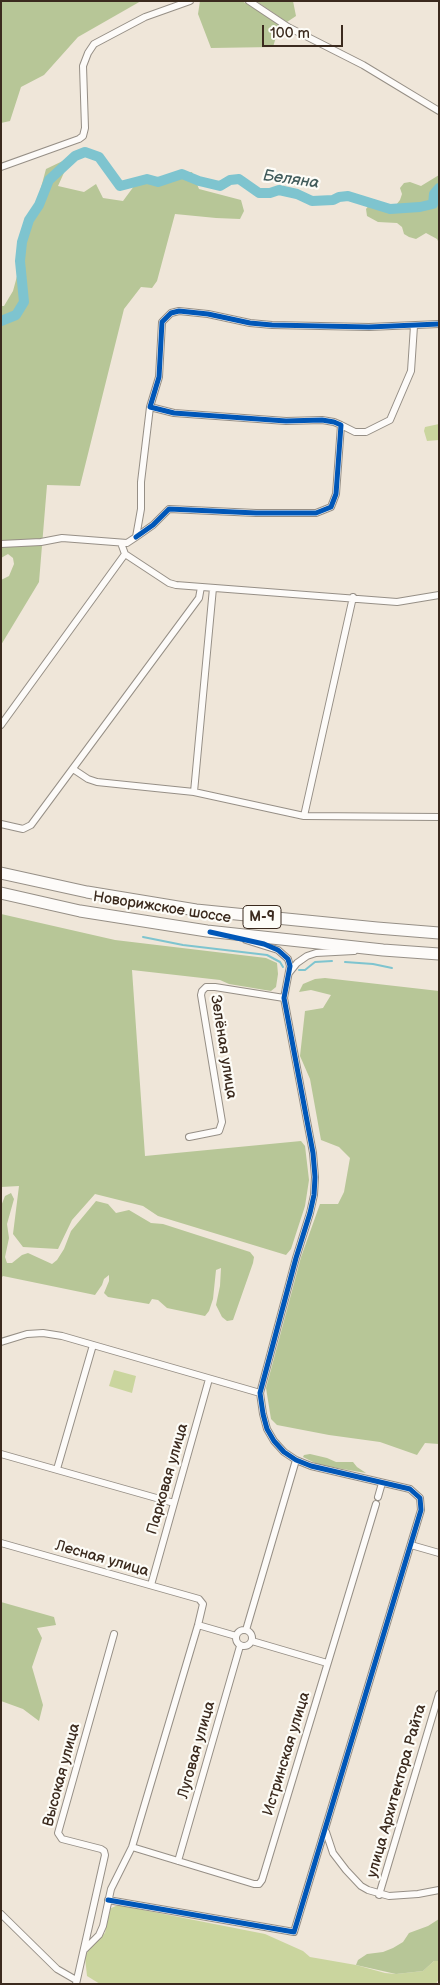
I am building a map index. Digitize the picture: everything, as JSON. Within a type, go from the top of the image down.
[{"type":"highway","name":"Новорижское шоссе","points":[[1,873],[87,892],[196,910],[367,927],[439,932]]},
{"type":"highway","name":"Новорижское шоссе","points":[[1,893],[80,911],[210,932],[439,954]]},
{"type":"street","points":[[1,167],[83,136],[85,128],[83,66],[94,44],[146,17],[190,1]]},
{"type":"street","points":[[249,1],[288,27],[363,65],[439,111]]},
{"type":"street","points":[[136,538],[150,407],[159,377],[162,322],[171,313],[179,311],[208,314],[250,323],[272,325],[414,326],[439,324]]},
{"type":"street","points":[[150,407],[174,412],[286,421],[329,420],[356,432],[366,432],[390,420],[411,372],[414,326]]},
{"type":"street","points":[[1,544],[41,542],[62,538],[127,543],[153,525],[169,509],[256,513],[316,513],[331,507],[336,494],[341,425]]},
{"type":"street","points":[[121,543],[125,554],[169,583],[176,585],[353,597],[397,602],[439,595]]},
{"type":"street","points":[[1,725],[125,554]]},
{"type":"street","points":[[1,824],[14,828],[28,827],[199,598],[201,587]]},
{"type":"street","points":[[194,792],[213,588]]},
{"type":"street","points":[[304,816],[353,597]]},
{"type":"street","points":[[73,769],[88,779],[97,782],[194,792],[304,816],[439,817]]},
{"type":"street","points":[[108,1900],[294,1932],[421,1510],[420,1498],[410,1490],[311,1466],[296,1460],[279,1447],[267,1429],[260,1393],[314,1195],[313,1153],[284,998],[289,974],[288,959],[278,950],[264,944],[210,932]]},
{"type":"street","points":[[289,974],[302,958],[316,953],[383,950]]},
{"type":"street","name":"Зелёная улица","points":[[189,1137],[219,1130],[222,1122],[201,995],[202,991],[206,987],[215,987],[284,998]]},
{"type":"street","points":[[1,1342],[27,1334],[43,1333],[93,1345],[260,1393]]},
{"type":"street","points":[[57,1469],[93,1345]]},
{"type":"street","name":"Парковая улица","points":[[151,1585],[209,1379]]},
{"type":"street","points":[[1,1454],[174,1503]]},
{"type":"street","points":[[246,1630],[296,1460]]},
{"type":"street","points":[[378,1497],[382,1482]]},
{"type":"street","name":"Истринская улица","points":[[132,1847],[254,1884],[259,1884],[262,1880],[376,1504]]},
{"type":"street","name":"Лесная улица","points":[[1,1543],[201,1601],[203,1607],[198,1625]]},
{"type":"street","points":[[411,1545],[439,1553]]},
{"type":"street","points":[[1,1914],[58,1969],[76,1982],[84,1950],[99,1935],[103,1926],[108,1900],[132,1847],[198,1625],[236,1636]]},
{"type":"street","points":[[246,1630],[238,1632],[236,1636],[237,1644],[245,1647],[252,1641]]},
{"type":"street","points":[[246,1630],[250,1633],[252,1641]]},
{"type":"street","name":"Высокая улица","points":[[84,1950],[105,1856],[104,1851],[62,1839],[58,1833],[114,1634]]},
{"type":"street","points":[[252,1641],[327,1663]]},
{"type":"street","name":"Луговая улица","points":[[178,1861],[240,1646]]},
{"type":"street","name":"улица Архитектора Райта","points":[[380,1895],[439,1694]]},
{"type":"street","points":[[325,1830],[333,1853],[361,1886],[380,1895],[389,1896],[439,1890]]},
{"type":"green space","points":[[1,1],[141,1],[78,37],[44,75],[21,87],[10,121],[1,123]]},
{"type":"green space","points":[[200,1],[242,1],[280,24],[273,47],[211,48],[198,14]]},
{"type":"green space","points":[[256,1],[293,1],[296,16],[287,22]]},
{"type":"green space","points":[[71,157],[58,186],[84,192],[96,184],[103,198],[123,201],[137,182],[192,172],[199,189],[241,200],[244,211],[240,219],[175,214],[157,281],[152,288],[141,287],[124,309],[80,486],[47,485],[39,582],[1,645],[1,580],[9,576],[14,564],[13,558],[8,554],[1,558],[1,306],[4,306],[13,291],[46,169]]},
{"type":"green space","points":[[439,175],[439,243],[437,239],[426,233],[416,239],[409,237],[404,234],[402,227],[397,223],[378,222],[367,216],[366,209],[370,204],[396,205],[402,194],[400,188],[404,183],[410,182],[421,186]]},
{"type":"green space","points":[[439,424],[439,440],[427,441],[424,431],[425,427]]},
{"type":"green space","points":[[1,914],[115,940],[266,958],[277,963],[276,987],[271,991],[229,984],[220,980],[132,970],[145,1156],[301,1141],[305,1146],[309,1180],[305,1206],[291,1249],[286,1255],[158,1216],[143,1206],[95,1194],[72,1220],[58,1249],[23,1247],[13,1234],[19,1186],[1,1187]]},
{"type":"green space","points":[[325,978],[439,991],[439,1444],[425,1443],[417,1455],[380,1442],[277,1425],[271,1419],[266,1388],[301,1257],[320,1204],[338,1204],[344,1192],[350,1158],[339,1147],[321,1140],[310,1079],[300,1056],[305,1011],[323,1008],[331,995],[311,990],[299,992],[303,984],[315,979]]},
{"type":"green space","points":[[11,1193],[14,1199],[7,1224],[9,1238],[5,1257],[7,1263],[12,1263],[28,1253],[52,1264],[64,1249],[71,1231],[96,1201],[108,1204],[116,1213],[129,1210],[151,1223],[163,1224],[250,1252],[254,1257],[253,1263],[233,1320],[227,1321],[222,1317],[216,1305],[221,1268],[216,1270],[213,1299],[205,1316],[167,1308],[158,1300],[152,1299],[149,1304],[108,1297],[104,1293],[109,1281],[109,1275],[104,1279],[95,1295],[3,1276],[1,1278],[1,1206],[5,1196]]},
{"type":"green space","points":[[114,1370],[136,1376],[132,1393],[109,1386]]},
{"type":"green space","points":[[310,1454],[336,1462],[353,1462],[366,1473],[319,1465],[303,1457]]},
{"type":"green space","points":[[1,1602],[54,1617],[56,1625],[37,1628],[42,1638],[32,1667],[43,1705],[39,1721],[23,1709],[1,1701]]},
{"type":"green space","points":[[118,1905],[265,1934],[303,1951],[310,1957],[356,1965],[385,1973],[396,1974],[423,1971],[434,1961],[439,1961],[439,1978],[436,1984],[100,1984],[87,1976],[85,1957],[92,1943],[105,1933],[109,1909]]},
{"type":"green space","points":[[439,1919],[439,1961],[434,1961],[423,1971],[396,1974],[356,1965],[358,1960],[367,1954],[383,1952],[393,1948],[403,1942],[409,1933],[428,1926]]},
{"type":"waterway","name":"Беляна","points":[[1,321],[16,315],[24,302],[20,261],[22,242],[29,220],[39,205],[49,180],[75,156],[85,152],[99,157],[120,186],[147,179],[158,182],[182,174],[199,181],[220,186],[230,180],[239,179],[259,193],[270,193],[279,190],[297,194],[312,201],[333,200],[348,196],[390,209],[433,204],[434,194],[439,188]]},
{"type":"waterway","points":[[143,937],[183,945],[267,955],[280,962],[283,967]]},
{"type":"waterway","points":[[299,970],[305,970],[315,962],[332,961]]},
{"type":"waterway","points":[[345,962],[373,964],[392,968]]},
{"type":"cycle path","points":[[136,537],[153,525],[169,509],[256,513],[316,513],[331,507],[336,494],[341,425],[322,420],[286,421],[174,413],[150,407],[159,377],[162,322],[171,313],[179,311],[208,314],[250,323],[272,325],[369,327],[439,324]]},
{"type":"cycle path","points":[[108,1900],[294,1932],[421,1510],[420,1498],[410,1489],[311,1466],[296,1460],[284,1452],[274,1441],[267,1429],[260,1393],[314,1195],[313,1153],[284,998],[290,966],[288,959],[278,950],[264,944],[210,932]]}]
